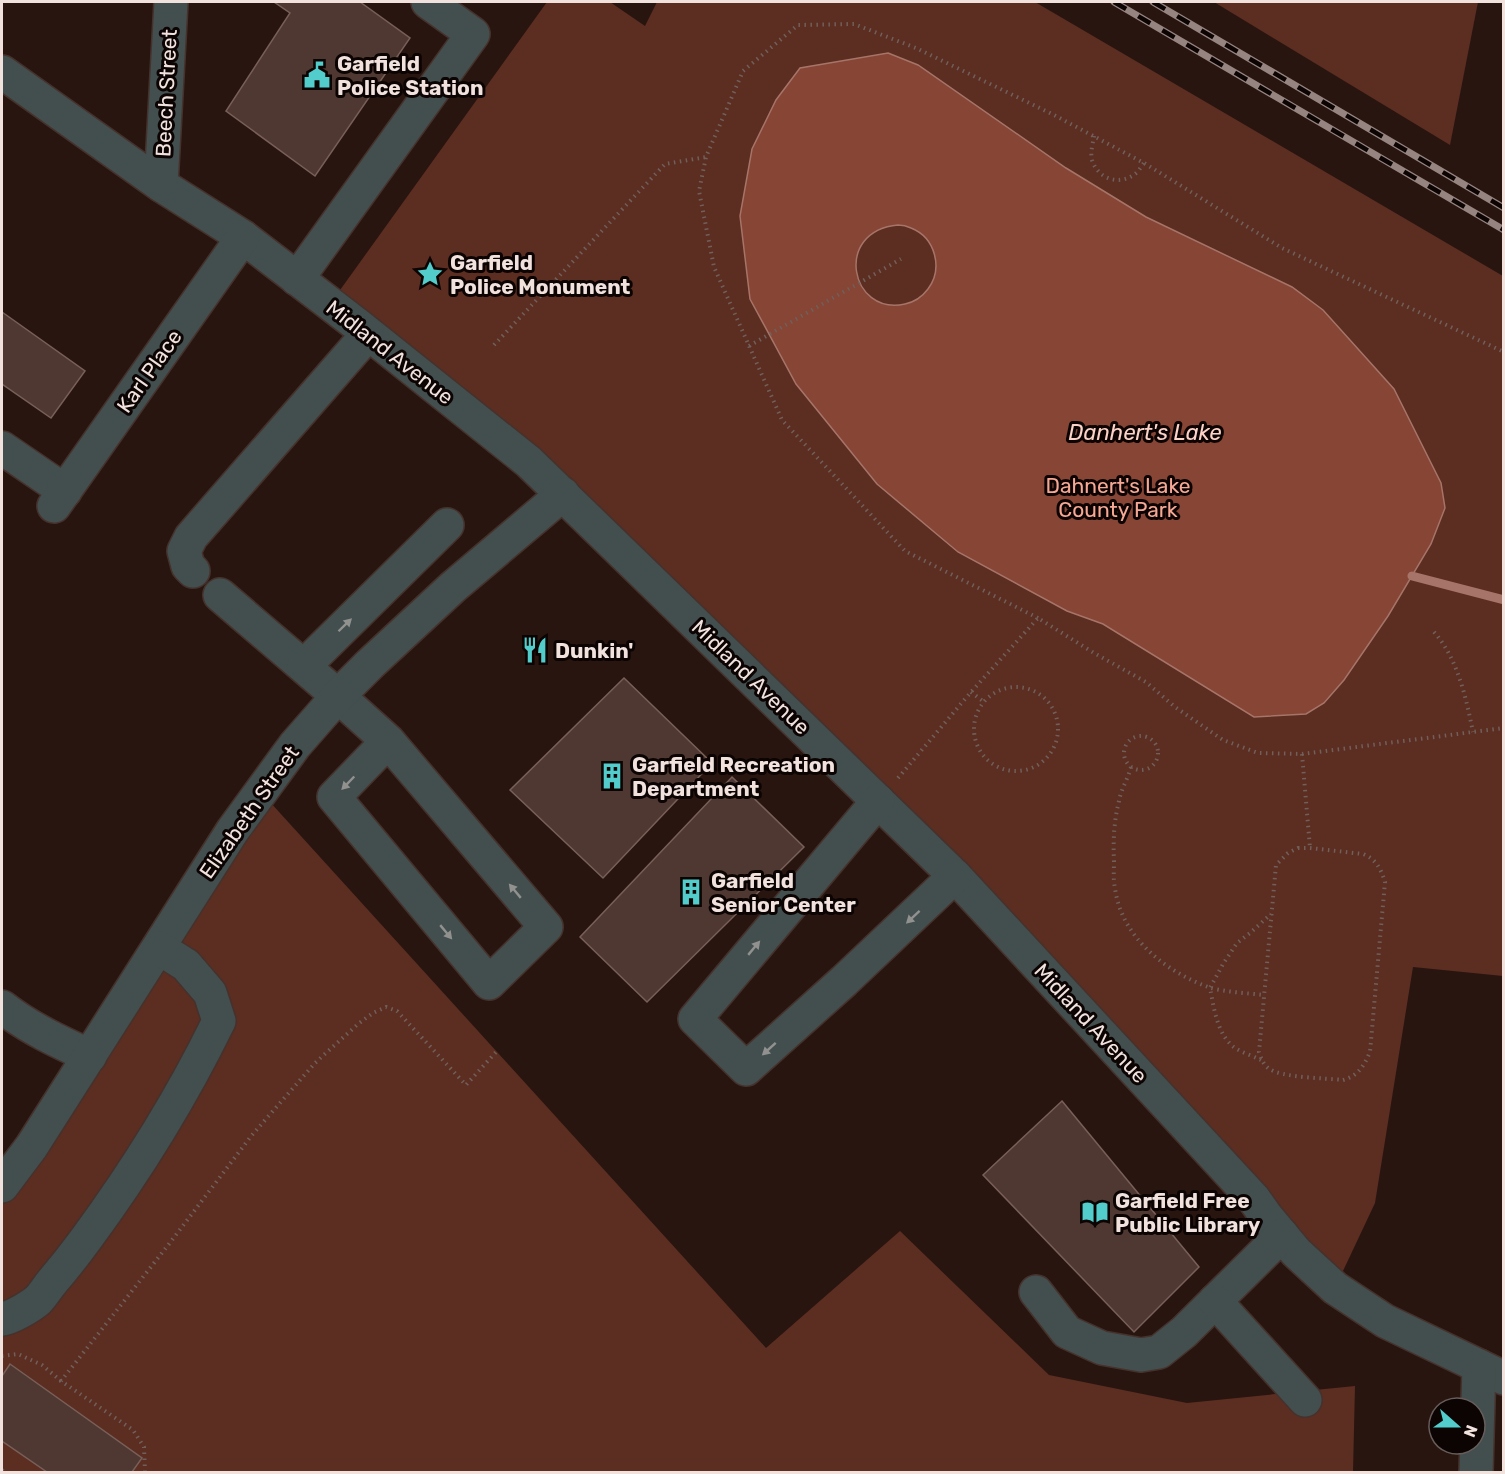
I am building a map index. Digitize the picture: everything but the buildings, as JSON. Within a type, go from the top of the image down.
[{"type":"street","name":"Beech Street","points":[[161,185],[171,2]]},
{"type":"street","points":[[297,279],[473,34],[428,2]]},
{"type":"street","name":"Midland Avenue","points":[[2,72],[161,185],[243,237],[529,462],[955,876],[1254,1199],[1296,1252],[1335,1288],[1385,1321],[1491,1372]]},
{"type":"street","name":"Karl Place","points":[[2,448],[60,498],[243,237]]},
{"type":"street","points":[[193,571],[188,566],[184,551],[191,537],[368,334]]},
{"type":"street","name":"Elizabeth Street","points":[[2,1186],[32,1146],[233,830],[296,745],[338,696],[453,587],[563,494]]},
{"type":"street","points":[[304,666],[447,525]]},
{"type":"street","points":[[220,595],[388,741],[546,927],[489,983],[334,797],[388,741]]},
{"type":"street","points":[[878,801],[695,1018],[746,1069],[844,981],[955,876]]},
{"type":"street","points":[[2,1319],[8,1318],[38,1300],[105,1213],[179,1095],[203,1054],[219,1020],[210,993],[186,965],[159,948]]},
{"type":"street","points":[[2,1007],[20,1021],[90,1056]]},
{"type":"street","points":[[1036,1292],[1067,1332],[1102,1348],[1141,1355],[1159,1352],[1184,1332],[1282,1235]]},
{"type":"street","points":[[1215,1301],[1305,1400]]},
{"type":"street","points":[[1476,1473],[1491,1372]]},
{"type":"path","points":[[1503,352],[1282,248],[1144,163],[1054,115],[916,48],[854,24],[798,25],[743,71],[706,157],[699,191],[714,267],[782,420],[905,551],[1038,618],[1146,682],[1175,707],[1222,740],[1258,753],[1302,754],[1503,728]]},
{"type":"path","points":[[1094,136],[1091,158],[1095,168],[1104,177],[1117,181],[1129,178],[1136,174],[1144,163]]},
{"type":"path","points":[[494,345],[665,164],[706,157]]},
{"type":"path","points":[[749,346],[901,260]]},
{"type":"path","points":[[878,801],[1038,618]]},
{"type":"path","points":[[1434,632],[1442,640],[1455,668],[1467,700],[1473,732]]},
{"type":"path","points":[[1017,686],[1031,688],[1044,696],[1053,708],[1058,722],[1058,736],[1053,750],[1044,761],[1033,768],[1020,771],[1007,770],[994,765],[984,757],[977,745],[974,732],[975,719],[984,702],[989,695],[1002,688],[1017,686]]},
{"type":"path","points":[[971,692],[984,702]]},
{"type":"path","points":[[1131,767],[1142,770],[1156,761],[1158,755],[1156,745],[1149,738],[1138,736],[1126,746],[1125,757],[1131,767],[1119,800],[1113,830],[1114,888],[1125,923],[1150,953],[1176,972],[1210,988],[1263,995]]},
{"type":"path","points":[[1302,754],[1310,848]]},
{"type":"path","points":[[1298,848],[1310,848],[1363,854],[1374,860],[1384,882],[1370,1052],[1358,1072],[1351,1078],[1343,1080],[1278,1074],[1267,1068],[1258,1052],[1276,865],[1288,853],[1298,848]]},
{"type":"path","points":[[1261,1060],[1236,1048],[1225,1038],[1210,988],[1237,943],[1271,913]]},
{"type":"path","points":[[61,1381],[252,1135],[315,1063],[358,1024],[386,1007],[397,1011],[466,1085],[496,1052]]},
{"type":"path","points":[[2,1356],[18,1354],[42,1365],[61,1381],[133,1430],[144,1447],[145,1473]]},
{"type":"green space","name":"Dahnert's Lake County Park","points":[[547,2],[610,2],[645,26],[657,2],[1035,2],[1503,276],[1503,976],[1413,967],[1375,1203],[1335,1288],[563,494],[330,304]]},
{"type":"green space","points":[[1214,2],[1478,2],[1450,145]]},
{"type":"green space","points":[[260,791],[766,1348],[900,1231],[1049,1375],[1187,1403],[1355,1386],[1353,1472],[2,1472],[2,1195]]},
{"type":"water","name":"Danhert's Lake","points":[[888,53],[918,65],[1066,168],[1146,217],[1292,287],[1323,310],[1394,389],[1441,483],[1445,508],[1431,544],[1388,616],[1344,680],[1324,703],[1306,714],[1254,717],[1103,624],[1067,611],[958,552],[877,484],[796,384],[750,299],[740,216],[752,149],[776,100],[800,68]],"holes":[[[900,225],[911,228],[926,239],[935,255],[935,272],[928,289],[918,299],[905,304],[886,304],[872,298],[861,286],[856,271],[857,256],[864,242],[877,231]]]},
{"type":"waterway","points":[[1412,576],[1504,600]]},
{"type":"railway","points":[[1114,2],[1504,230]]},
{"type":"railway","points":[[1153,2],[1504,208]]},
{"type":"place","name":"Garfield Police Station","points":[[317,75]]},
{"type":"place","name":"Garfield Police Monument","points":[[430,274]]},
{"type":"place","name":"Dunkin'","points":[[535,650]]},
{"type":"place","name":"Garfield Recreation Department","points":[[612,776]]},
{"type":"place","name":"Garfield Senior Center","points":[[691,892]]},
{"type":"place","name":"Garfield Free Public Library","points":[[1095,1212]]}]
